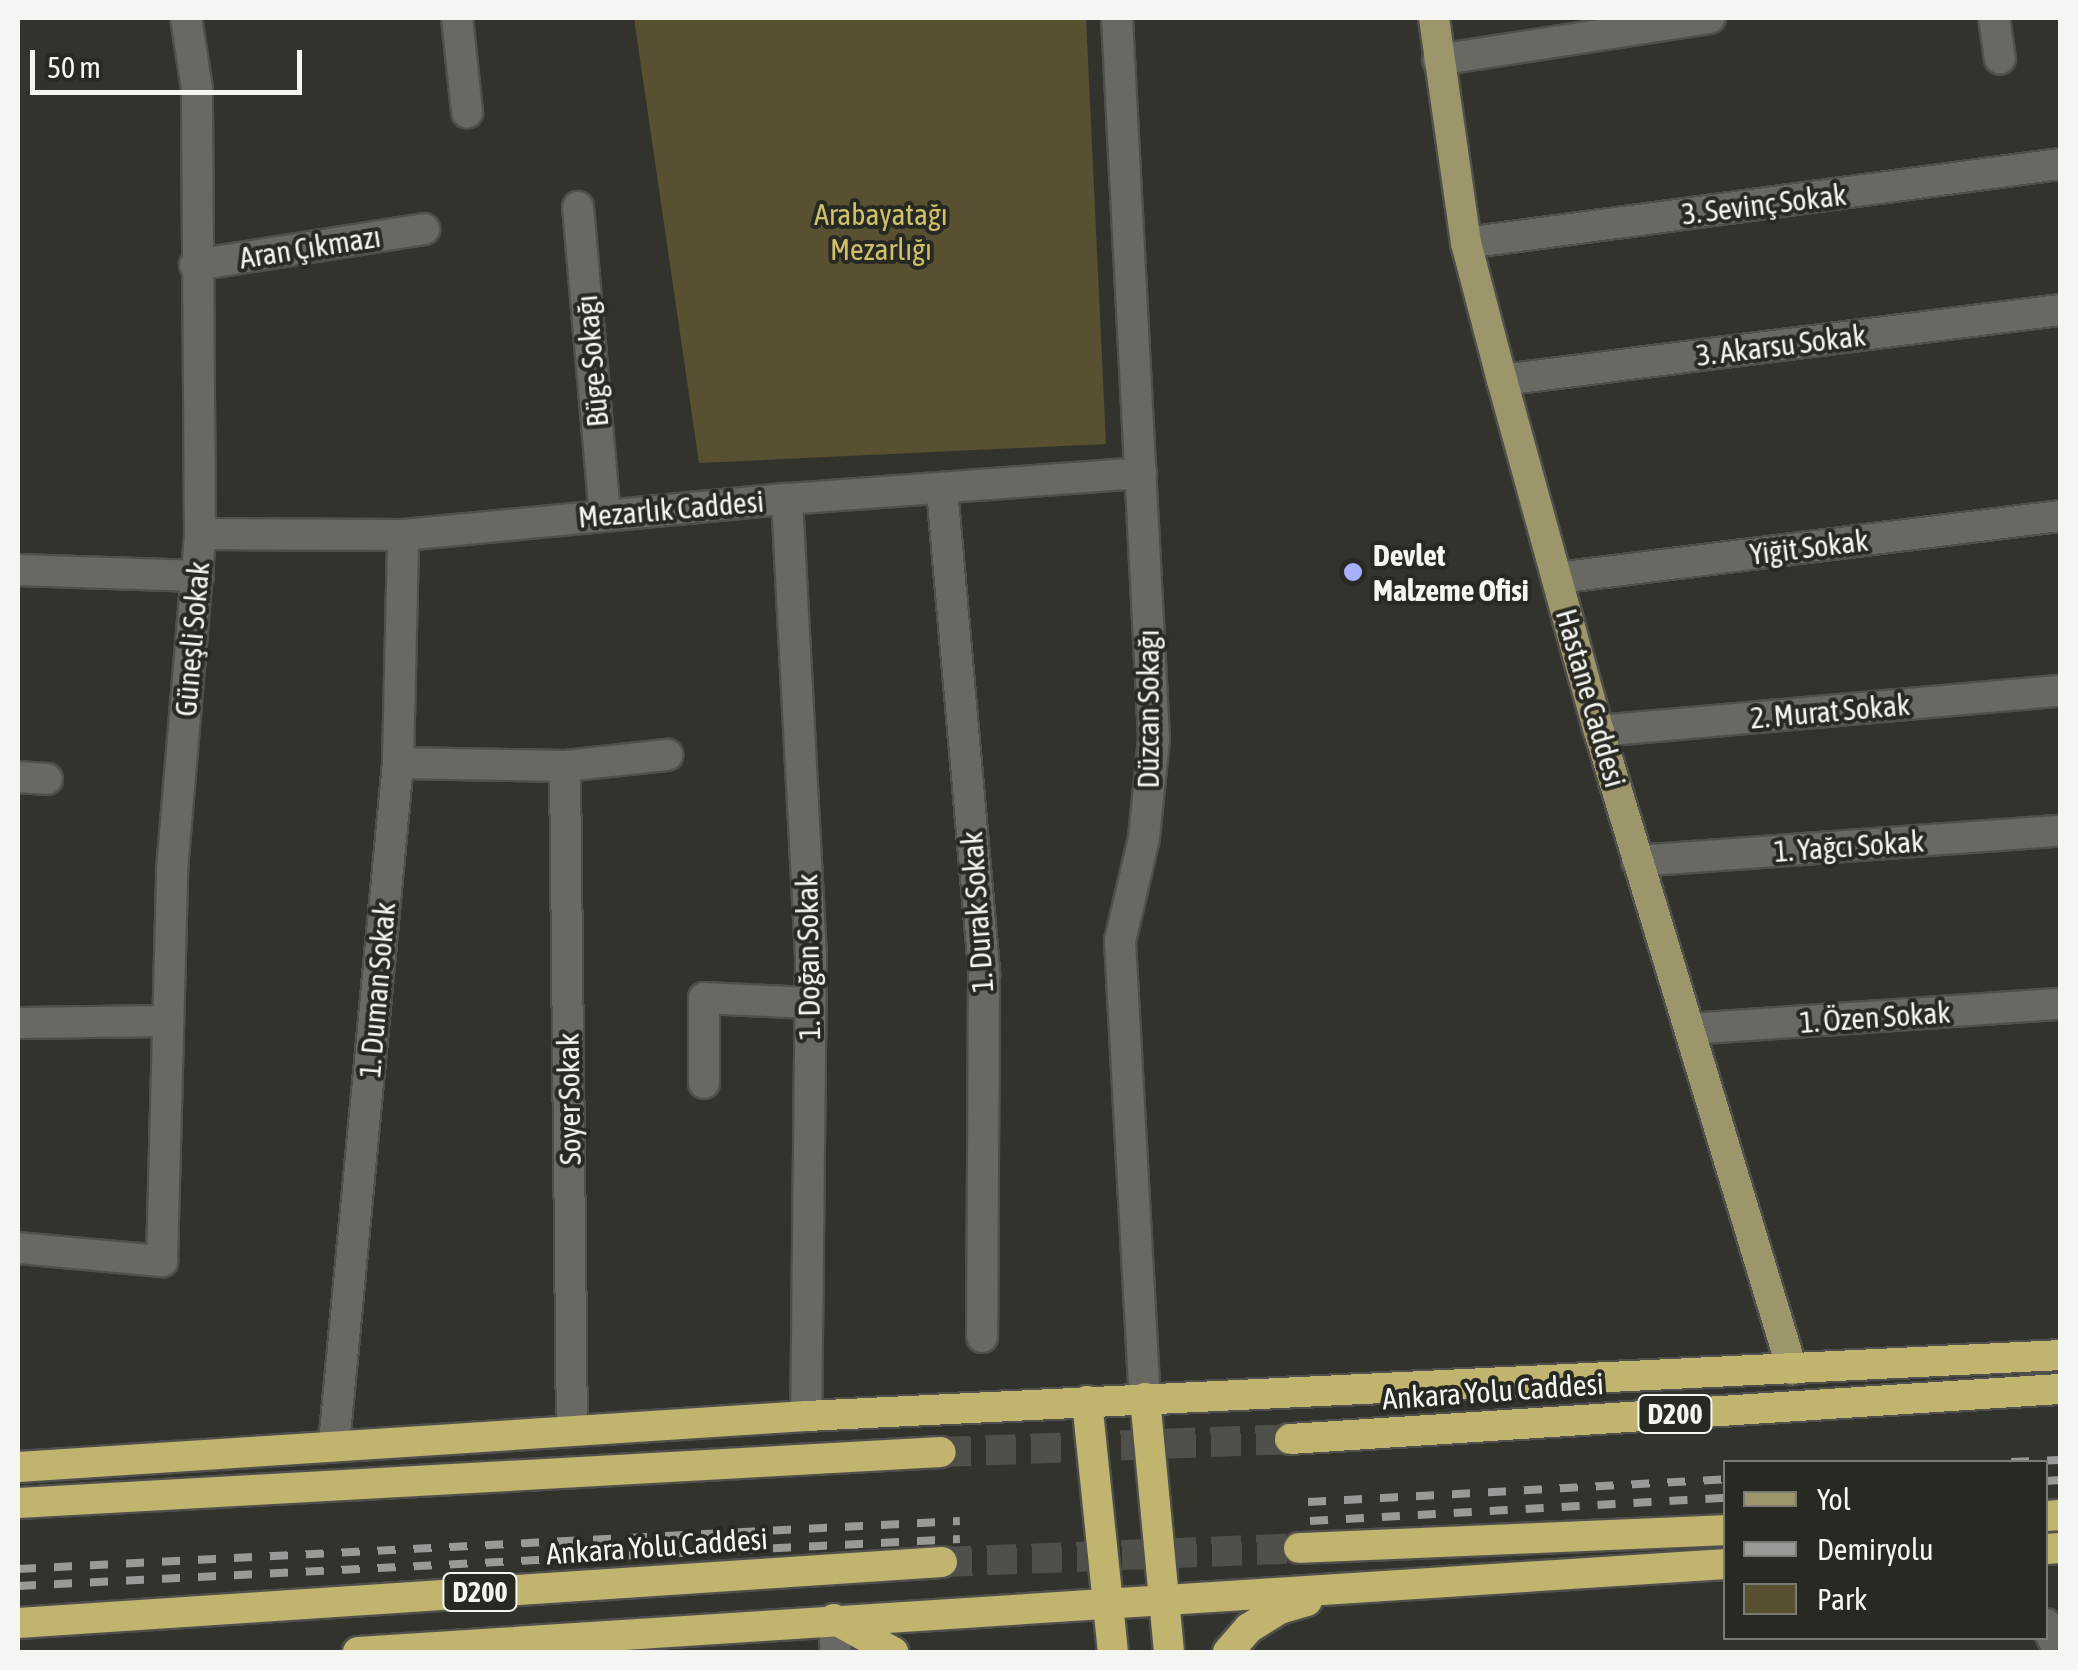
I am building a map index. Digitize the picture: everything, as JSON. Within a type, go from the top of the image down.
[{"type":"highway","points":[[18,1466],[806,1416],[2060,1355]]},
{"type":"highway","name":"Ankara Yolu Caddesi","points":[[1290,1439],[2060,1389]]},
{"type":"highway","points":[[1145,1398],[1168,1652]]},
{"type":"highway","points":[[1087,1402],[1114,1652]]},
{"type":"highway","points":[[18,1503],[941,1452]]},
{"type":"highway","points":[[1299,1548],[1723,1530]]},
{"type":"highway","name":"Ankara Yolu Caddesi","points":[[18,1623],[942,1562]]},
{"type":"highway","points":[[358,1652],[696,1641],[834,1619],[1723,1564]]},
{"type":"highway","points":[[1228,1652],[1249,1628],[1279,1609],[1380,1587]]},
{"type":"highway","points":[[834,1619],[893,1652]]},
{"type":"main road","name":"Hastane Caddesi","points":[[1434,18],[1466,243],[1502,380],[1637,861],[1792,1369]]},
{"type":"street","name":"Güneşli Sokak","points":[[18,1248],[162,1261],[172,870],[200,534],[195,264],[197,89],[186,18]]},
{"type":"street","points":[[457,18],[467,112]]},
{"type":"street","name":"Düzcan Sokağı","points":[[1117,18],[1154,740],[1144,838],[1120,941],[1145,1398]]},
{"type":"street","points":[[1438,60],[1662,21],[1710,18]]},
{"type":"street","points":[[1994,18],[2000,59]]},
{"type":"street","name":"3. Sevinç Sokak","points":[[1466,243],[2060,164]]},
{"type":"street","name":"Büge Sokağı","points":[[578,207],[605,515]]},
{"type":"street","name":"Aran Çıkmazı","points":[[195,264],[424,229]]},
{"type":"street","name":"3. Akarsu Sokak","points":[[1502,380],[2060,310]]},
{"type":"street","name":"Mezarlık Caddesi","points":[[200,534],[403,535],[787,498],[1142,473]]},
{"type":"street","name":"1. Durak Sokak","points":[[942,489],[984,973],[982,1336]]},
{"type":"street","name":"1. Doğan Sokak","points":[[787,498],[810,1003],[806,1416]]},
{"type":"street","name":"Yiğit Sokak","points":[[1557,578],[2060,516]]},
{"type":"street","name":"1. Duman Sokak","points":[[334,1444],[398,763],[403,535]]},
{"type":"street","points":[[18,570],[198,576]]},
{"type":"street","name":"2. Murat Sokak","points":[[1599,731],[2060,691]]},
{"type":"street","points":[[398,763],[565,766],[666,755]]},
{"type":"street","name":"Soyer Sokak","points":[[565,766],[572,1432]]},
{"type":"street","name":"1. Yağcı Sokak","points":[[1637,861],[2060,831]]},
{"type":"street","points":[[704,1083],[704,998],[810,1003]]},
{"type":"street","name":"1. Özen Sokak","points":[[1690,1029],[2060,1004]]},
{"type":"street","points":[[18,1023],[167,1021]]},
{"type":"street","points":[[834,1619],[836,1652]]},
{"type":"green space","name":"Arabayatağı Mezarlığı","points":[[634,18],[1086,18],[1106,444],[699,463]]},
{"type":"tunnel","points":[[941,1452],[1290,1439]]},
{"type":"tunnel","points":[[942,1562],[1299,1548]]},
{"type":"railway","points":[[2048,1460],[2060,1460]]},
{"type":"railway","points":[[1308,1502],[1723,1479]]},
{"type":"railway","points":[[2048,1481],[2060,1480]]},
{"type":"railway","points":[[1310,1521],[1723,1498]]},
{"type":"railway","points":[[18,1569],[960,1521]]},
{"type":"railway","points":[[18,1586],[960,1539]]},
{"type":"place","name":"Devlet Malzeme Ofisi","points":[[1353,572]]}]
